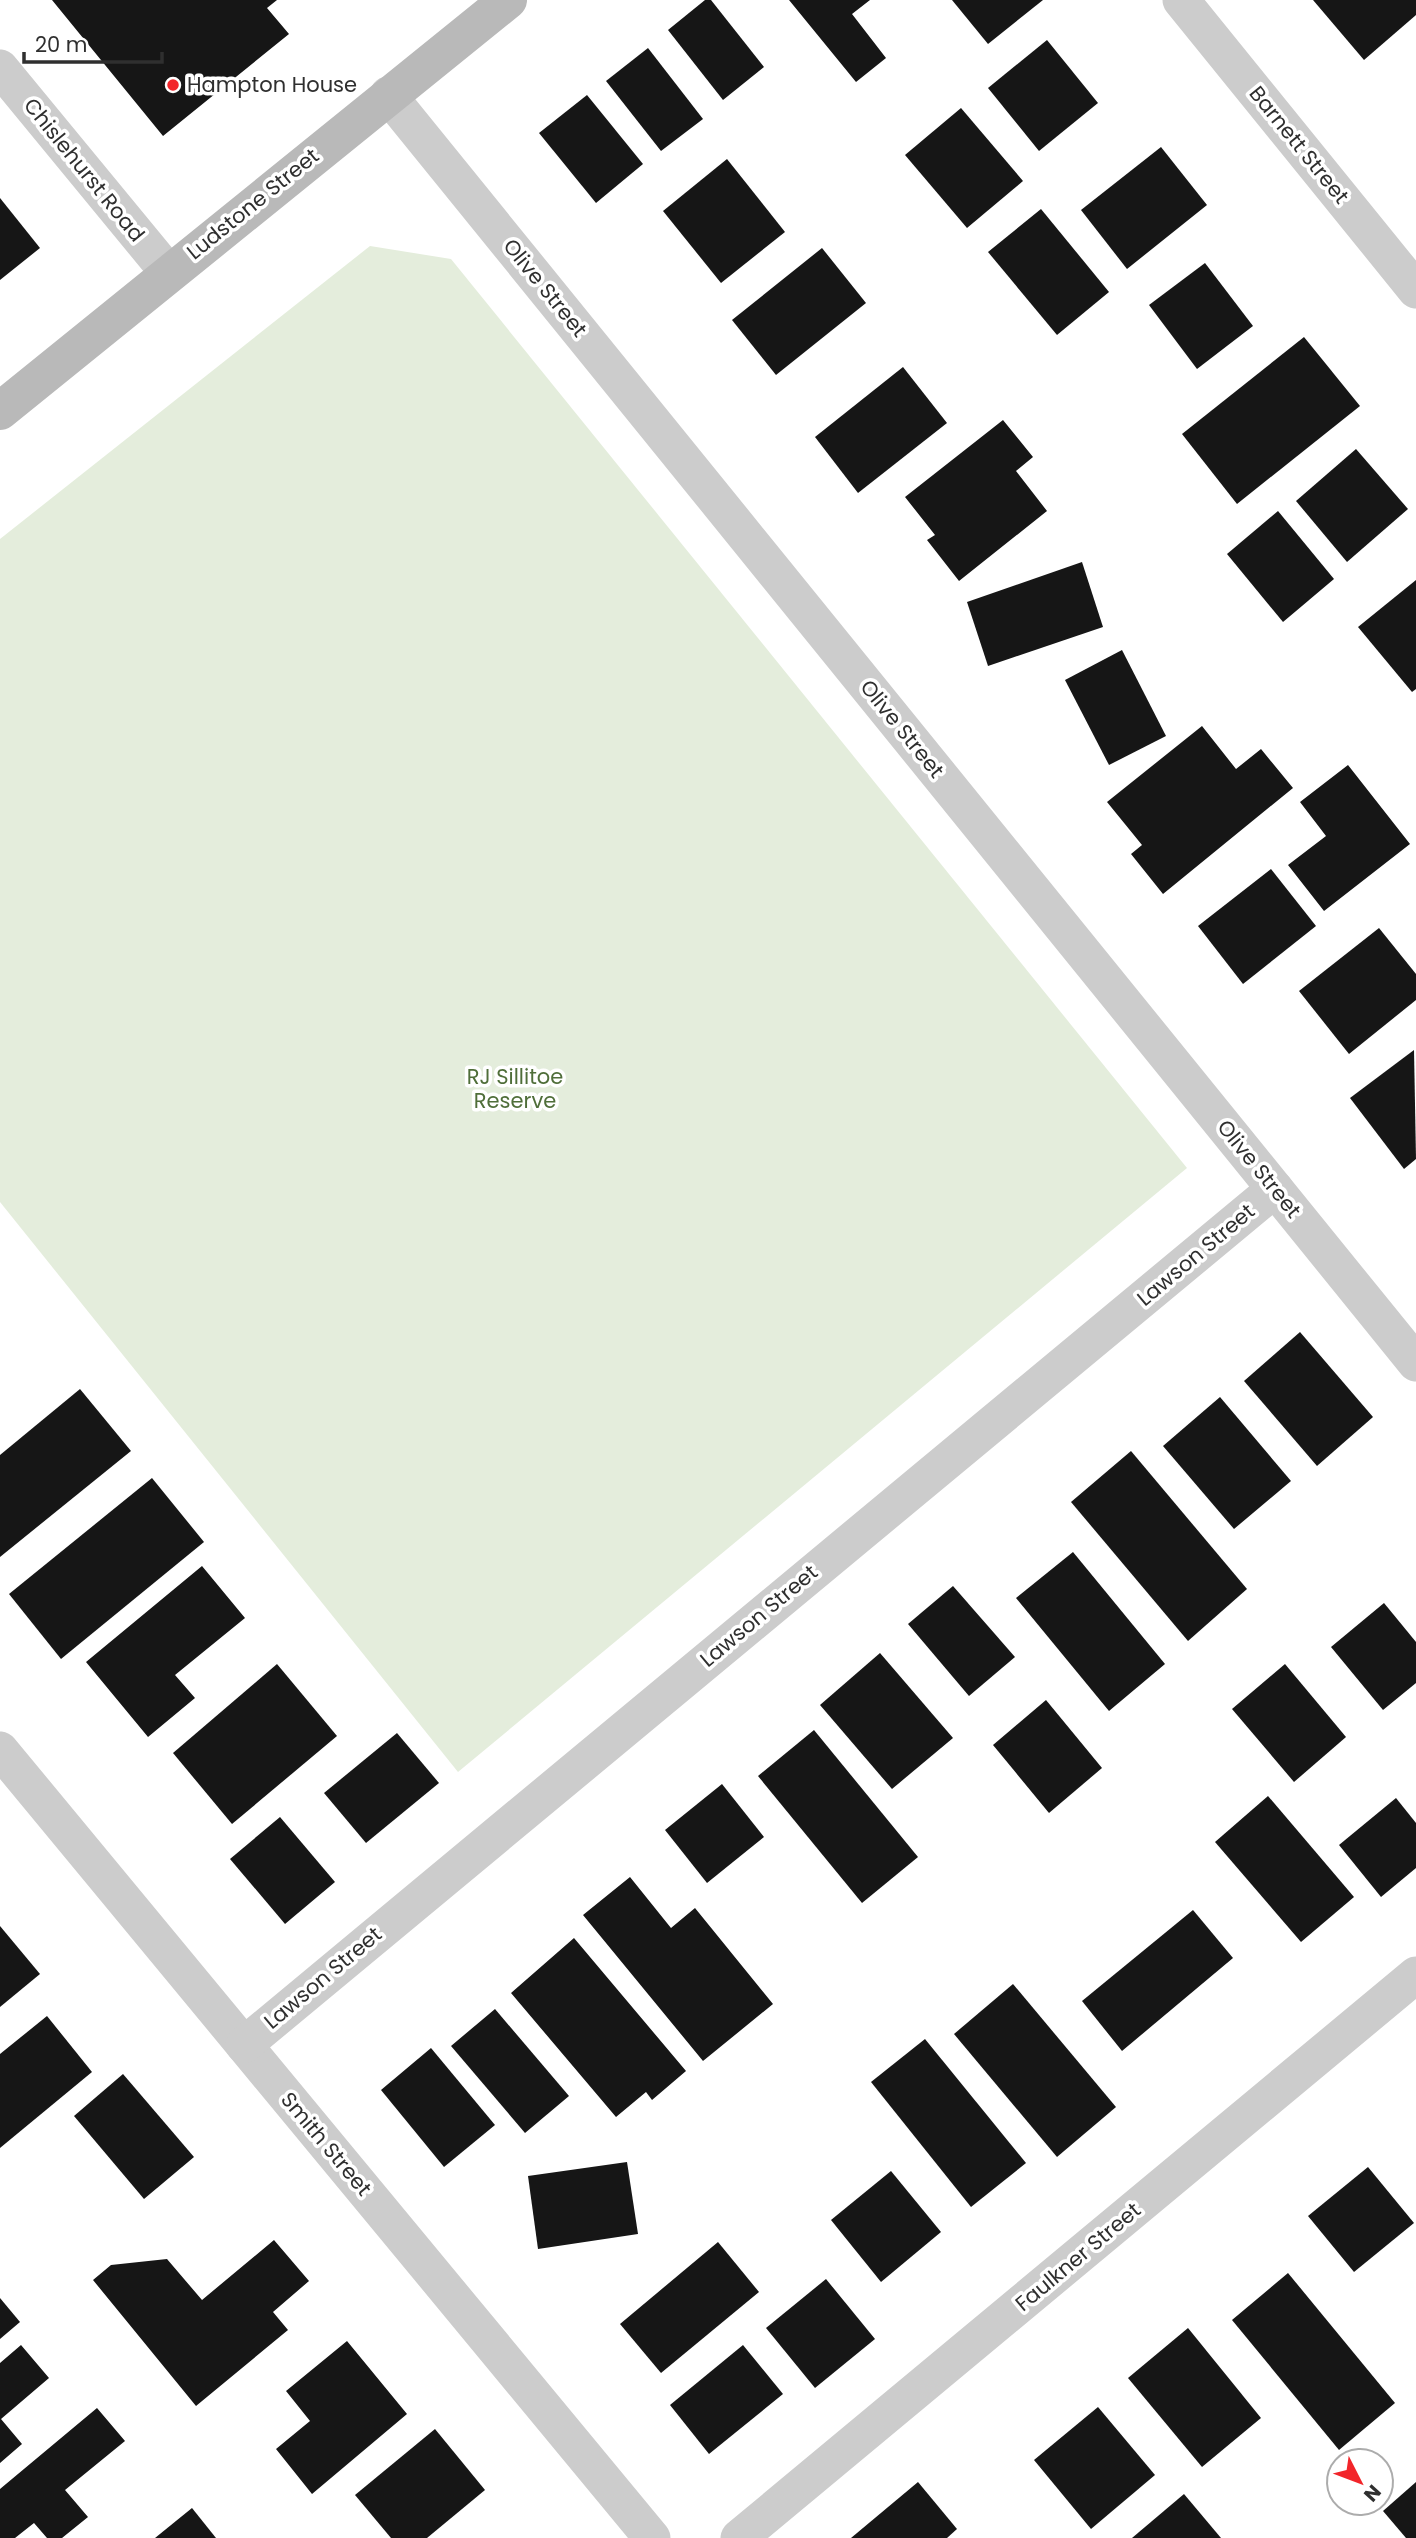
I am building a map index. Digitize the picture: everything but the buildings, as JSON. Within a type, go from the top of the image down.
[{"type":"street","name":"Ludstone Street","points":[[0,411],[168,272],[508,0]]},
{"type":"street","name":"Barnett Street","points":[[1181,0],[1416,290]]},
{"type":"street","name":"Chislehurst Road","points":[[0,68],[168,272]]},
{"type":"street","name":"Olive Street","points":[[388,95],[1416,1363]]},
{"type":"street","name":"Lawson Street","points":[[244,2045],[1275,1189]]},
{"type":"street","name":"Smith Street","points":[[0,1750],[652,2538]]},
{"type":"street","name":"Faulkner Street","points":[[739,2538],[1416,1975]]},
{"type":"green space","name":"RJ Sillitoe Reserve","points":[[370,246],[451,259],[1187,1168],[458,1772],[0,1202],[0,539]]},
{"type":"place","name":"Hampton House","points":[[173,85]]}]
